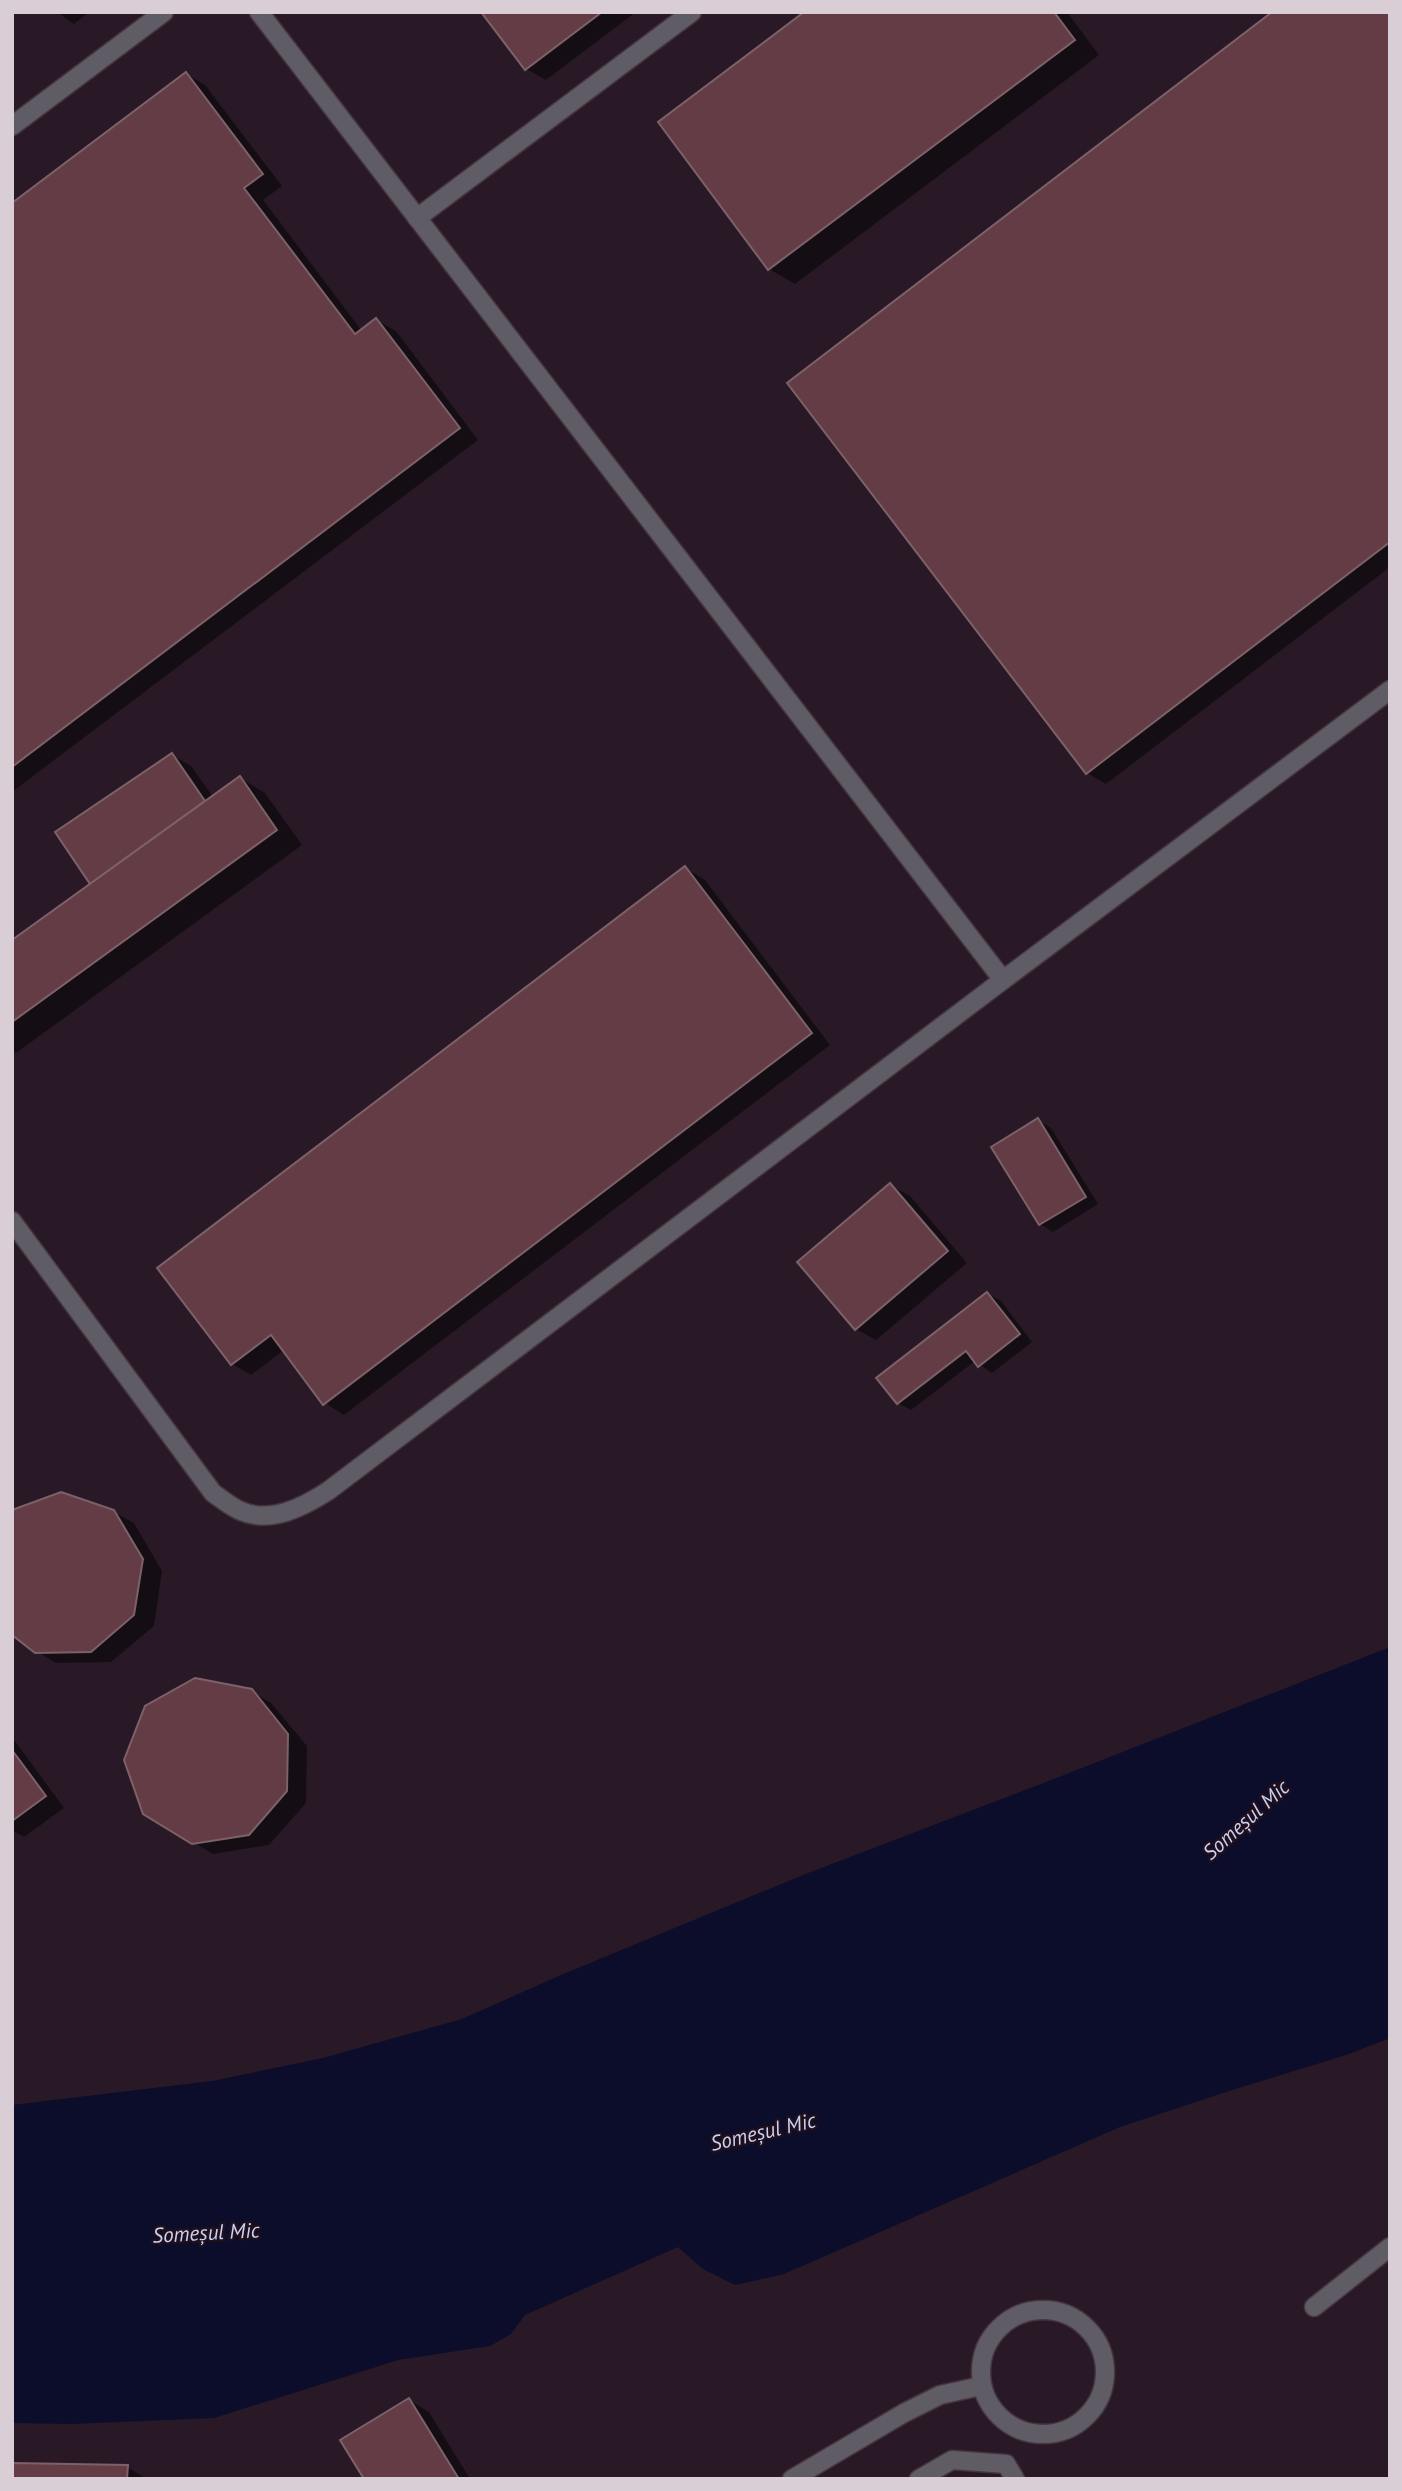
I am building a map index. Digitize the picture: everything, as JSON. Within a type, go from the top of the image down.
[{"type":"lane","points":[[12,126],[164,12]]},
{"type":"lane","points":[[259,12],[1003,980]]},
{"type":"lane","points":[[417,218],[692,12]]},
{"type":"lane","points":[[12,1221],[213,1493],[242,1511],[272,1515],[303,1507],[328,1491],[1390,690]]},
{"type":"lane","points":[[1314,2307],[1390,2247]]},
{"type":"lane","points":[[1036,2309],[1057,2310],[1077,2319],[1093,2334],[1103,2353],[1105,2374],[1101,2394],[1091,2412],[1077,2425],[1058,2432],[1038,2434],[1019,2430],[1001,2419],[989,2404],[981,2386],[980,2366],[986,2345],[998,2327],[1016,2315],[1036,2309]]},
{"type":"lane","points":[[792,2479],[904,2413],[940,2395],[981,2386]]},
{"type":"lane","points":[[919,2479],[952,2460],[1006,2464],[1015,2479]]},
{"type":"water","name":"Someșul Mic","points":[[1390,1647],[1390,2038],[1349,2054],[1120,2127],[784,2274],[735,2285],[703,2269],[678,2247],[525,2315],[511,2334],[490,2346],[398,2360],[214,2418],[72,2424],[12,2423],[12,2105],[212,2081],[323,2058],[462,2019],[803,1875]]},
{"type":"building","points":[[481,12],[602,12],[525,70]]},
{"type":"building","points":[[804,12],[1054,12],[1075,40],[768,270],[658,122]]},
{"type":"building","points":[[1272,12],[1390,12],[1390,542],[1086,774],[787,383]]},
{"type":"building","points":[[186,72],[263,174],[244,188],[355,334],[376,318],[460,428],[12,767],[12,203]]},
{"type":"building","points":[[172,753],[205,801],[90,884],[55,832]]},
{"type":"building","points":[[240,776],[277,830],[12,1022],[12,940]]},
{"type":"building","points":[[685,866],[812,1033],[323,1405],[271,1335],[231,1365],[157,1268]]},
{"type":"building","points":[[1038,1118],[1086,1197],[1039,1225],[991,1147]]},
{"type":"building","points":[[890,1183],[948,1251],[855,1330],[797,1262]]},
{"type":"building","points":[[987,1292],[1020,1334],[978,1367],[966,1351],[897,1404],[876,1378]]},
{"type":"building","points":[[61,1492],[114,1510],[143,1559],[134,1615],[91,1652],[35,1653],[12,1635],[12,1510]]},
{"type":"building","points":[[195,1678],[252,1689],[288,1734],[287,1791],[249,1835],[192,1844],[143,1814],[124,1760],[145,1706]]},
{"type":"building","points":[[12,1750],[46,1796],[12,1821]]},
{"type":"building","points":[[409,2398],[459,2479],[364,2479],[340,2440]]},
{"type":"building","points":[[12,2463],[128,2465],[127,2479],[12,2479]]}]
